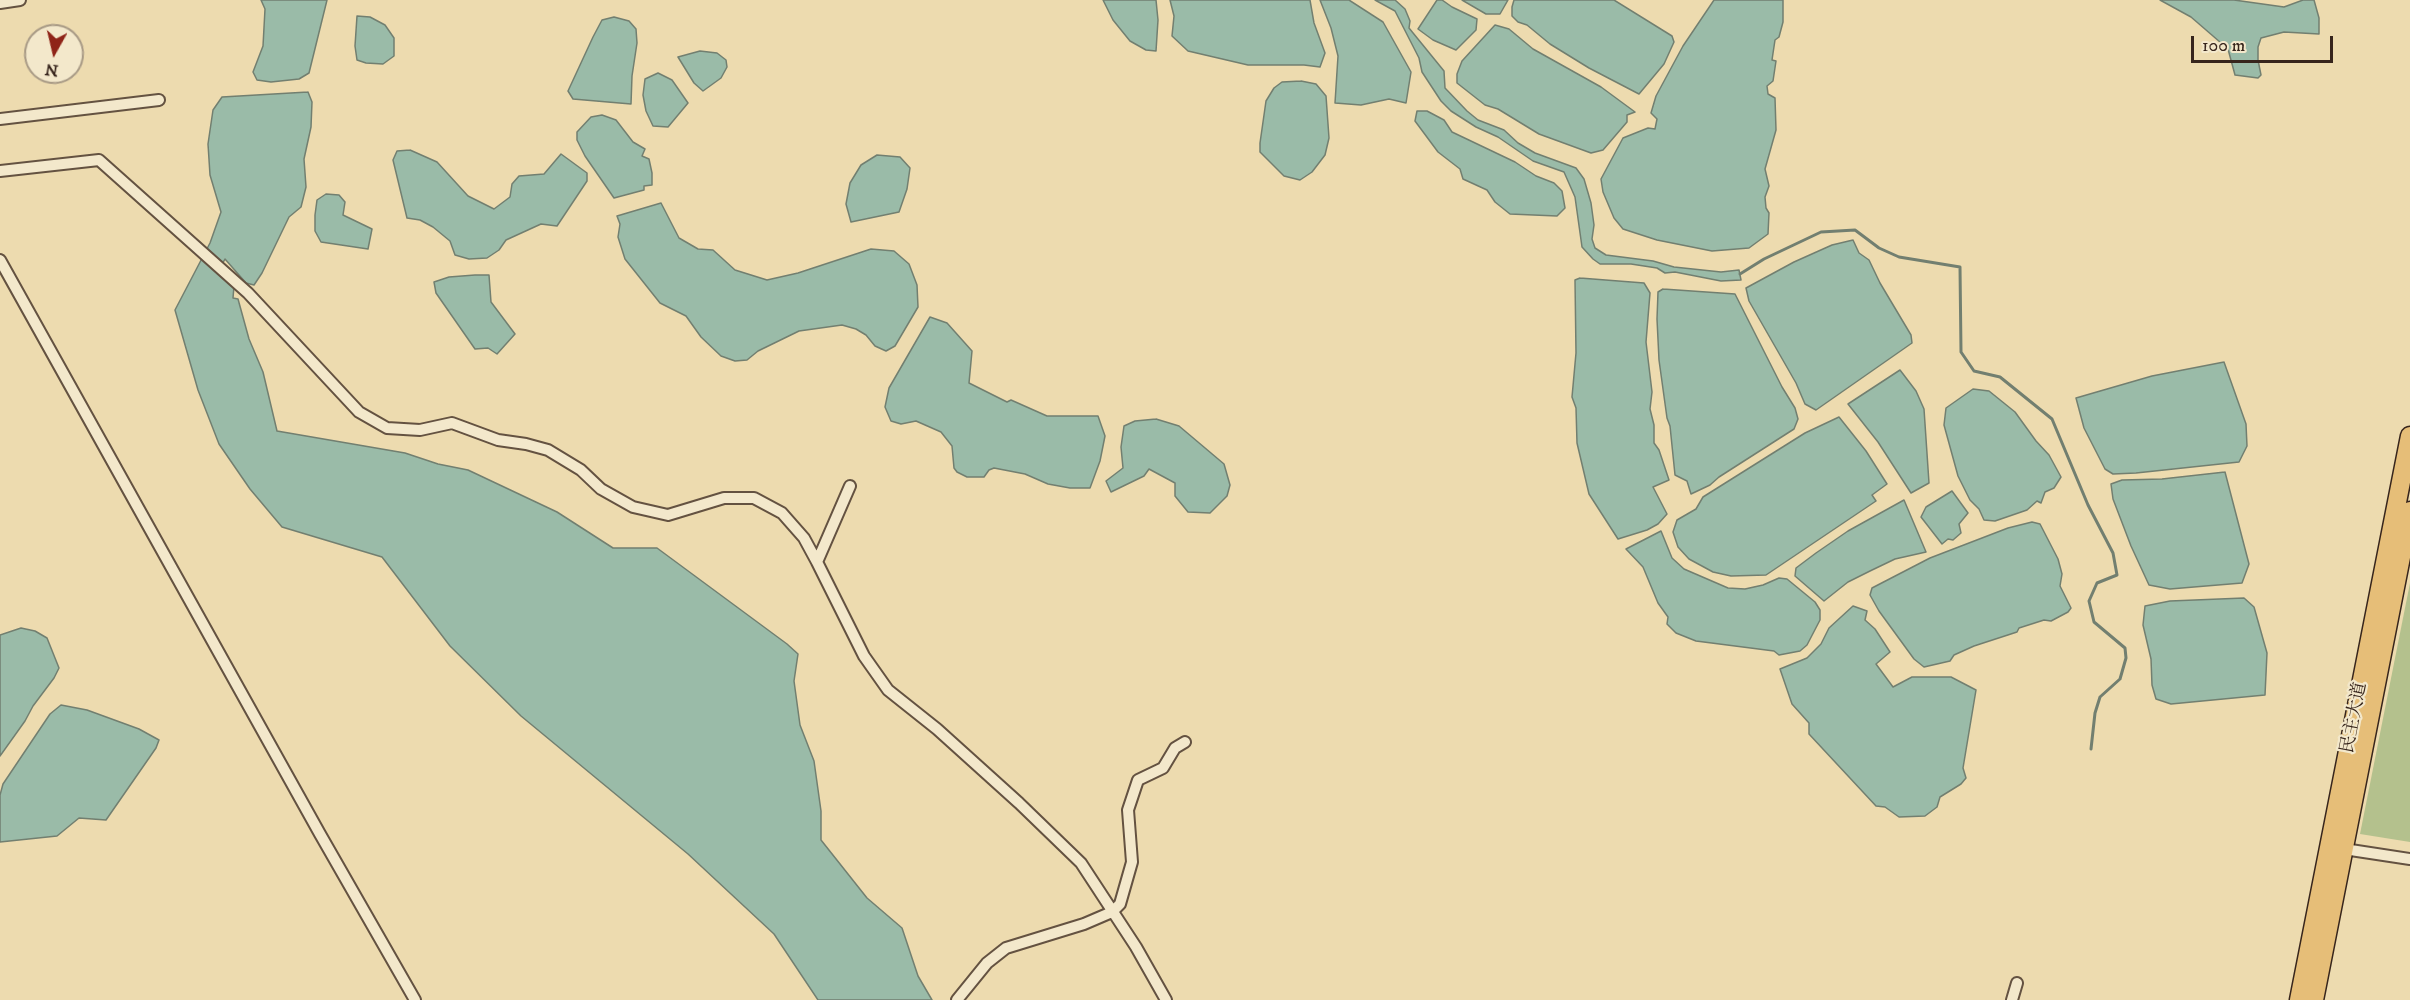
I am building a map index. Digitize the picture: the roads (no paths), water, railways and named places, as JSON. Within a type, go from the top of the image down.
[{"type":"main road","name":"民主大道","points":[[2299,1000],[2410,436]]},
{"type":"main road","name":"民主大道","points":[[2314,1000],[2410,511]]},
{"type":"street","points":[[0,3],[20,0]]},
{"type":"street","points":[[0,119],[159,100]]},
{"type":"street","points":[[0,171],[99,160],[248,293],[359,412],[387,428],[420,430],[452,423],[498,440],[548,450],[581,470],[602,489],[633,507],[668,515],[724,498],[754,498],[782,513],[804,538],[864,656],[888,690],[945,737],[1081,863],[1136,947],[1166,1000]]},
{"type":"street","points":[[0,260],[415,1000]]},
{"type":"street","points":[[817,562],[849,486]]},
{"type":"street","points":[[957,1000],[987,963],[1006,948],[1084,924],[1112,912],[1120,904],[1132,862],[1128,810],[1138,780],[1162,768],[1175,748],[1185,742]]},
{"type":"street","points":[[2344,849],[2410,859]]},
{"type":"street","points":[[2012,1000],[2017,983]]},
{"type":"waterway","points":[[1740,274],[1764,259],[1821,232],[1855,230],[1879,248],[1899,257],[1960,267],[1961,352],[1974,371],[2000,377],[2052,419],[2088,505],[2113,553],[2117,575],[2097,583],[2089,601],[2094,622],[2125,648],[2126,658],[2120,679],[2100,697],[2095,713],[2091,749]]}]
